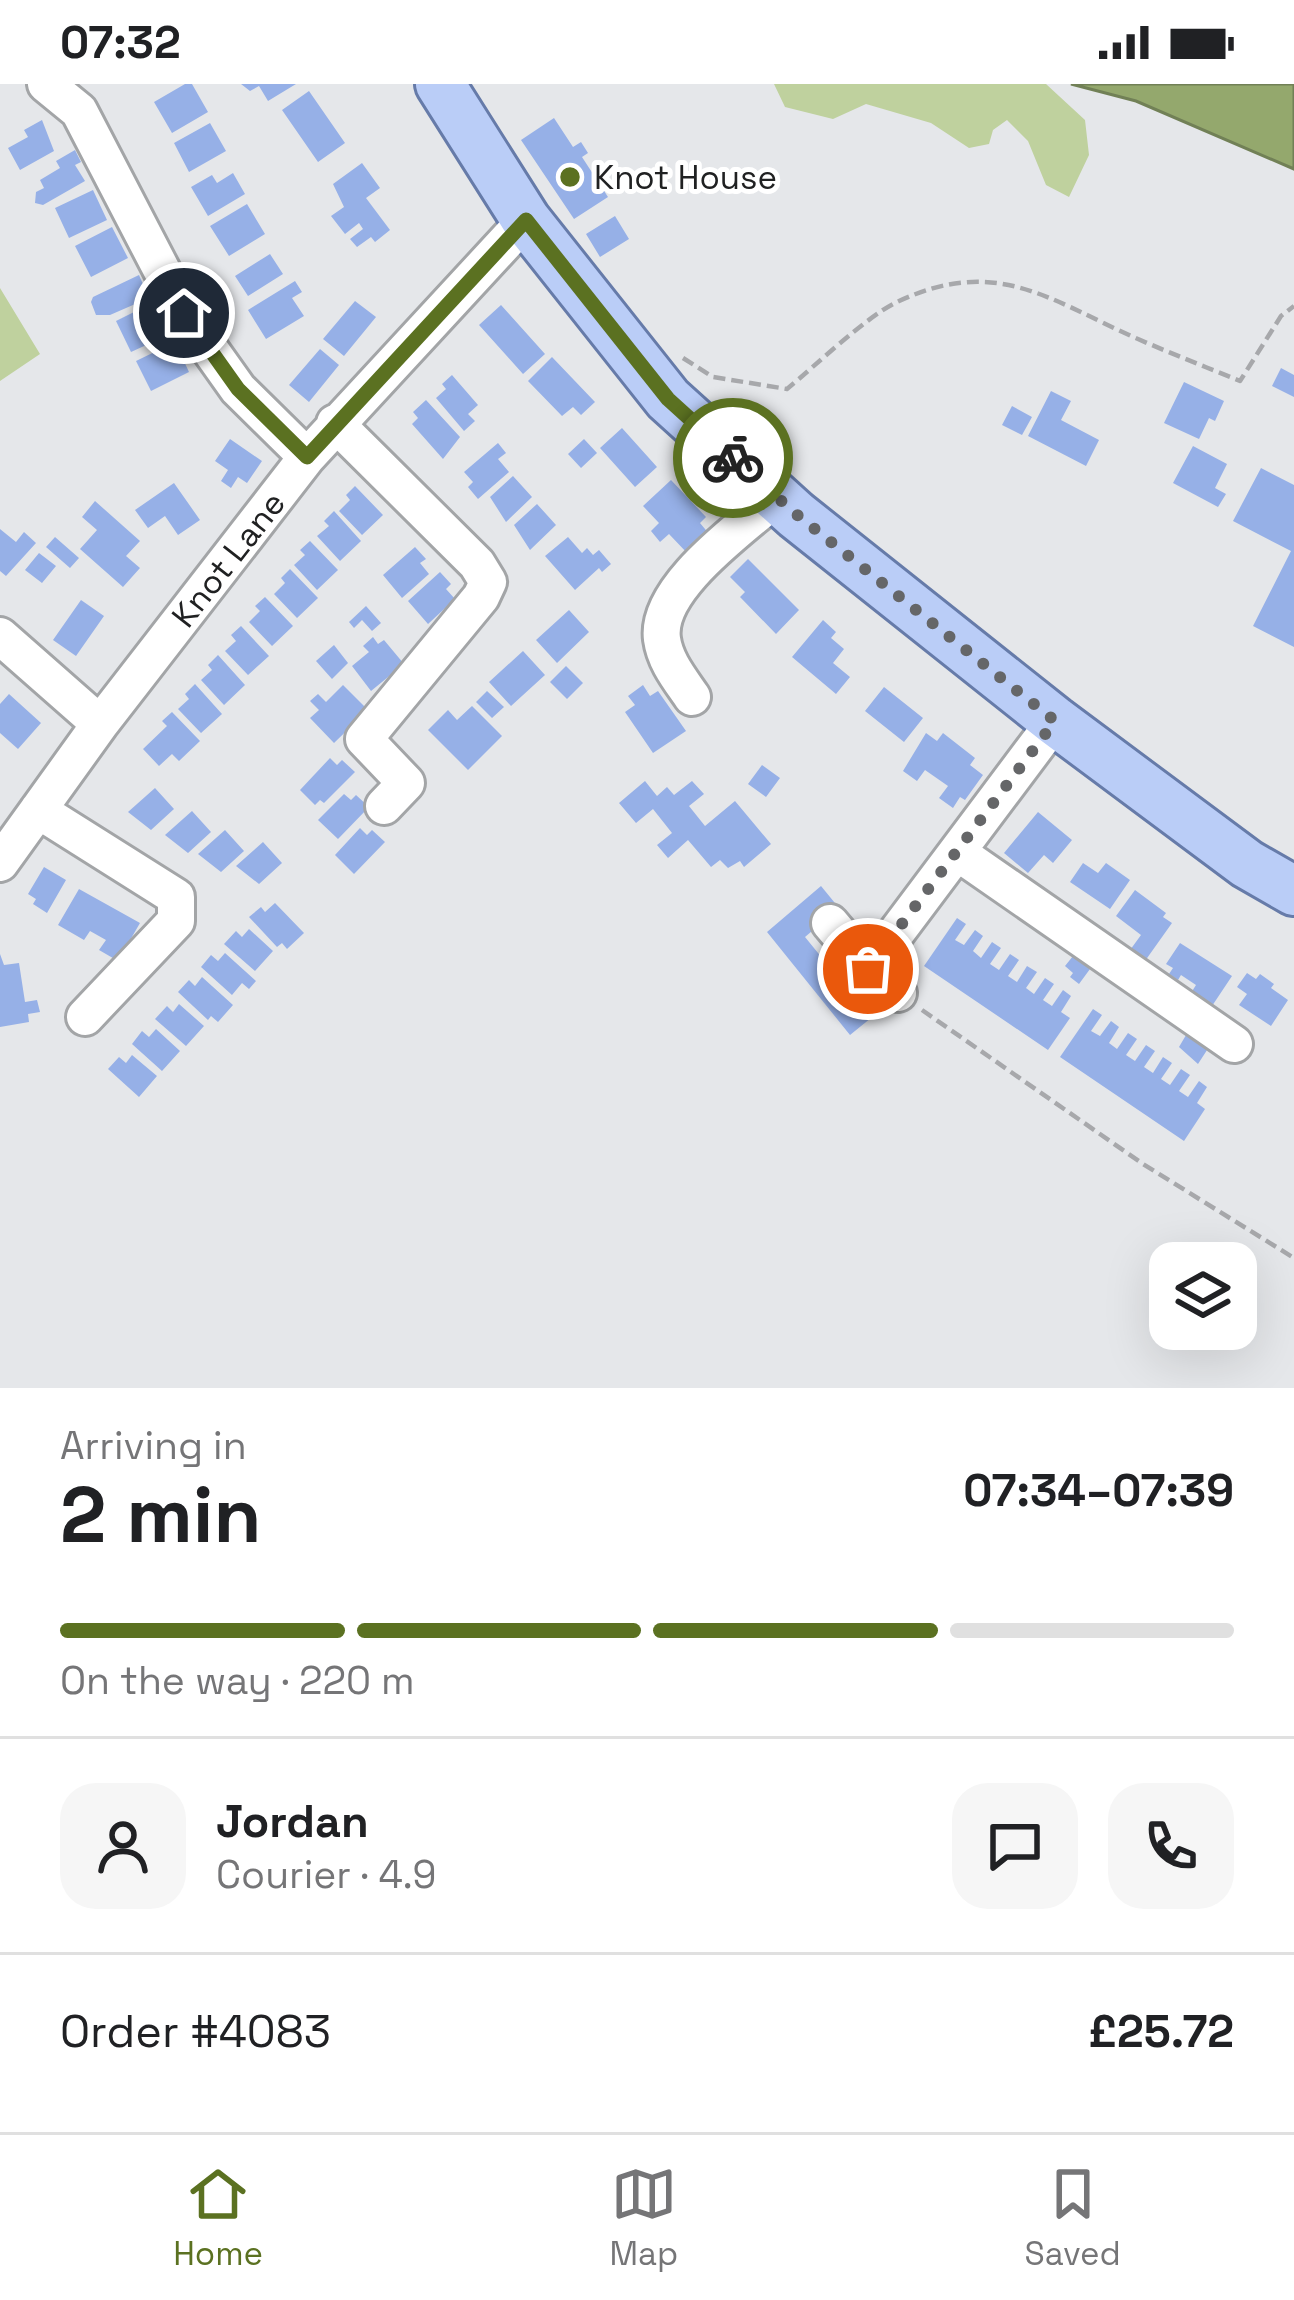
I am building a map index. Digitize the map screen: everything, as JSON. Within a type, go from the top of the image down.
[{"type":"main road","points":[[440,84],[526,220],[668,399],[776,497],[1055,721],[1247,864],[1294,891]]},
{"type":"street","points":[[46,84],[79,111],[184,313],[238,389],[307,457]]},
{"type":"street","name":"Knot Lane","points":[[0,862],[100,724],[307,457],[526,220]]},
{"type":"street","points":[[335,423],[476,564],[488,582],[482,597],[364,739],[406,783],[384,806]]},
{"type":"street","points":[[692,697],[662,643],[661,625],[668,607],[683,581],[776,497]]},
{"type":"street","points":[[0,636],[100,724]]},
{"type":"street","points":[[868,969],[1055,721]]},
{"type":"street","points":[[38,810],[176,897],[176,921],[85,1017]]},
{"type":"street","points":[[957,852],[1234,1044]]},
{"type":"street","points":[[830,923],[868,969],[898,993]]},
{"type":"path","points":[[679,356],[713,377],[787,389],[893,304],[945,286],[996,280],[1058,298],[1136,338],[1240,381],[1281,316],[1294,307]]},
{"type":"path","points":[[898,993],[1143,1164],[1294,1258]]},
{"type":"shaded area","points":[[774,84],[1046,84],[1085,120],[1089,155],[1069,197],[1046,185],[1028,141],[1007,120],[993,130],[989,144],[969,148],[931,123],[866,104],[833,119],[785,107]]},
{"type":"shaded area","points":[[1071,84],[1294,84],[1294,169],[1136,101]]},
{"type":"shaded area","points":[[0,288],[40,354],[0,381]]},
{"type":"building","points":[[192,84],[208,112],[172,133],[154,102]]},
{"type":"building","points":[[241,84],[296,84],[268,101],[259,86],[250,91]]},
{"type":"building","points":[[309,91],[345,143],[318,162],[282,110]]},
{"type":"building","name":"Knot House","points":[[554,118],[573,147],[581,142],[588,153],[582,157],[608,197],[574,219],[521,140]]},
{"type":"building","points":[[42,120],[54,151],[20,170],[8,148],[28,137],[24,130]]},
{"type":"building","points":[[210,123],[226,151],[189,172],[174,143]]},
{"type":"building","points":[[75,150],[81,162],[75,165],[85,181],[43,205],[35,203],[36,192],[44,188],[40,180],[60,168],[56,161]]},
{"type":"building","points":[[362,163],[380,188],[366,198],[390,230],[375,242],[371,237],[357,247],[350,239],[363,229],[359,223],[345,234],[331,216],[344,207],[333,184]]},
{"type":"building","points":[[233,173],[245,194],[208,216],[191,187],[212,175],[217,183]]},
{"type":"building","points":[[93,190],[107,220],[69,238],[55,208]]},
{"type":"building","points":[[247,204],[265,234],[229,256],[210,226]]},
{"type":"building","points":[[615,216],[629,239],[600,257],[586,234]]},
{"type":"building","points":[[112,227],[128,258],[91,277],[75,246]]},
{"type":"building","points":[[270,254],[283,274],[248,296],[235,276]]},
{"type":"building","points":[[139,275],[149,298],[110,315],[96,315],[93,297]]},
{"type":"building","points":[[295,281],[302,292],[292,298],[304,316],[266,339],[248,310]]},
{"type":"building","points":[[355,301],[376,317],[344,356],[323,339]]},
{"type":"building","points":[[150,304],[166,336],[131,352],[116,321]]},
{"type":"building","points":[[501,305],[545,354],[523,374],[479,325]]},
{"type":"building","points":[[175,342],[189,372],[151,391],[136,361]]},
{"type":"building","points":[[320,349],[339,365],[309,402],[289,385]]},
{"type":"building","points":[[552,357],[595,402],[581,415],[573,407],[562,416],[528,381]]},
{"type":"building","points":[[1281,368],[1294,375],[1294,397],[1272,386]]},
{"type":"building","points":[[452,375],[478,405],[468,414],[475,421],[464,431],[436,398]]},
{"type":"building","points":[[1184,382],[1224,401],[1199,439],[1164,423]]},
{"type":"building","points":[[1051,391],[1071,401],[1061,420],[1099,440],[1086,466],[1028,436]]},
{"type":"building","points":[[426,400],[460,437],[443,459],[412,424],[418,418],[413,412]]},
{"type":"building","points":[[1012,406],[1032,417],[1022,435],[1002,425]]},
{"type":"building","points":[[622,428],[657,467],[635,487],[600,448]]},
{"type":"building","points":[[230,439],[262,461],[247,483],[238,477],[231,488],[221,481],[228,470],[215,461]]},
{"type":"building","points":[[584,439],[597,453],[581,468],[568,454]]},
{"type":"building","points":[[498,443],[506,453],[498,459],[509,472],[478,499],[464,472]]},
{"type":"building","points":[[1193,446],[1227,464],[1215,488],[1226,494],[1218,507],[1173,483]]},
{"type":"building","points":[[1261,468],[1294,485],[1294,647],[1253,626],[1291,551],[1233,521]]},
{"type":"building","points":[[513,476],[532,497],[506,522],[490,497]]},
{"type":"building","points":[[671,480],[706,517],[700,523],[710,535],[689,555],[669,534],[660,542],[651,531],[659,523],[643,506]]},
{"type":"building","points":[[174,483],[200,520],[178,535],[165,516],[148,528],[135,510]]},
{"type":"building","points":[[355,486],[383,515],[362,535],[339,511]]},
{"type":"building","points":[[95,501],[140,541],[126,556],[140,568],[123,587],[80,549],[97,530],[82,517]]},
{"type":"building","points":[[537,504],[556,525],[530,550],[514,525]]},
{"type":"building","points":[[334,511],[361,541],[340,561],[317,536],[329,526],[324,521]]},
{"type":"building","points":[[0,529],[16,542],[24,532],[36,543],[6,576],[0,571]]},
{"type":"building","points":[[55,537],[79,558],[70,568],[46,547]]},
{"type":"building","points":[[568,537],[582,553],[587,548],[593,555],[599,550],[611,564],[602,572],[599,568],[575,590],[545,556]]},
{"type":"building","points":[[310,541],[338,570],[317,590],[294,565],[305,555],[300,550]]},
{"type":"building","points":[[415,547],[426,559],[420,563],[429,574],[402,598],[383,575]]},
{"type":"building","points":[[39,553],[56,566],[42,583],[25,570]]},
{"type":"building","points":[[748,559],[799,610],[776,634],[740,597],[745,592],[730,577]]},
{"type":"building","points":[[290,569],[318,598],[297,618],[274,594]]},
{"type":"building","points":[[440,572],[451,584],[446,589],[455,599],[428,624],[408,601]]},
{"type":"building","points":[[265,597],[293,626],[272,646],[249,622]]},
{"type":"building","points":[[81,600],[104,616],[76,656],[53,640]]},
{"type":"building","points":[[366,606],[381,623],[372,631],[362,620],[354,628],[349,622]]},
{"type":"building","points":[[569,610],[589,632],[557,663],[536,640]]},
{"type":"building","points":[[823,620],[836,632],[831,638],[844,649],[833,663],[850,677],[836,694],[792,657]]},
{"type":"building","points":[[241,626],[269,656],[248,675],[225,651],[236,641],[231,635]]},
{"type":"building","points":[[373,637],[378,644],[384,640],[404,664],[371,691],[352,666],[369,652],[363,646]]},
{"type":"building","points":[[334,645],[348,663],[332,679],[316,661]]},
{"type":"building","points":[[523,651],[545,675],[511,706],[489,682]]},
{"type":"building","points":[[218,655],[245,685],[224,705],[201,680]]},
{"type":"building","points":[[566,666],[583,683],[567,699],[550,682]]},
{"type":"building","points":[[195,684],[222,714],[201,733],[178,709]]},
{"type":"building","points":[[343,685],[368,710],[334,743],[310,718],[319,710],[310,701],[318,694],[326,702]]},
{"type":"building","points":[[643,685],[650,696],[658,691],[686,731],[653,753],[625,712],[635,705],[628,696]]},
{"type":"building","points":[[884,687],[923,718],[904,742],[865,711]]},
{"type":"building","points":[[487,691],[504,707],[492,718],[476,702]]},
{"type":"building","points":[[9,694],[41,723],[18,749],[0,733],[0,704]]},
{"type":"building","points":[[472,706],[502,736],[468,770],[428,730],[448,710],[457,720]]},
{"type":"building","points":[[172,712],[200,741],[179,761],[172,754],[159,766],[143,749],[167,726],[162,721]]},
{"type":"building","points":[[926,733],[937,741],[943,733],[975,758],[970,765],[983,775],[953,808],[939,798],[948,786],[925,770],[917,781],[903,771]]},
{"type":"building","points":[[330,758],[337,765],[342,760],[355,772],[324,803],[320,800],[315,805],[300,790]]},
{"type":"building","points":[[762,765],[780,778],[766,797],[748,784]]},
{"type":"building","points":[[645,781],[657,796],[667,787],[674,795],[692,781],[704,794],[689,806],[705,826],[735,801],[771,844],[744,867],[740,861],[728,868],[720,860],[711,867],[688,840],[668,858],[657,845],[672,833],[653,809],[636,823],[619,803]]},
{"type":"building","points":[[155,788],[174,809],[151,830],[128,812]]},
{"type":"building","points":[[344,794],[351,800],[356,795],[369,807],[338,839],[318,820]]},
{"type":"building","points":[[192,811],[211,832],[188,853],[165,835]]},
{"type":"building","points":[[1038,812],[1072,840],[1053,863],[1044,855],[1028,873],[1004,853]]},
{"type":"building","points":[[360,828],[367,835],[372,830],[385,842],[354,874],[335,855]]},
{"type":"building","points":[[225,830],[244,851],[221,872],[198,854]]},
{"type":"building","points":[[263,842],[282,863],[259,884],[236,866]]},
{"type":"building","points":[[1083,863],[1098,873],[1106,863],[1130,880],[1110,909],[1070,882]]},
{"type":"building","points":[[44,867],[66,880],[47,913],[28,894]]},
{"type":"building","points":[[821,886],[839,908],[805,937],[871,1018],[850,1035],[767,932]]},
{"type":"building","points":[[79,889],[140,923],[118,961],[99,950],[106,940],[90,931],[84,940],[58,925]]},
{"type":"building","points":[[1135,890],[1172,923],[1140,968],[1125,957],[1141,935],[1116,916]]},
{"type":"building","points":[[275,903],[304,933],[287,949],[282,943],[277,947],[249,917]]},
{"type":"building","points":[[957,918],[966,924],[955,940],[964,945],[975,930],[983,936],[973,951],[981,958],[992,942],[1001,948],[990,964],[999,970],[1010,954],[1019,960],[1008,976],[1017,982],[1027,966],[1037,972],[1026,988],[1034,994],[1045,978],[1054,984],[1043,1000],[1052,1006],[1063,990],[1071,996],[1061,1012],[1070,1018],[1048,1050],[924,966]]},
{"type":"building","points":[[249,929],[273,951],[255,971],[224,944],[236,931],[242,937]]},
{"type":"building","points":[[1180,943],[1232,976],[1212,1006],[1191,993],[1196,985],[1181,975],[1178,980],[1169,974],[1173,968],[1166,964]]},
{"type":"building","points":[[1077,951],[1090,969],[1079,984],[1065,966]]},
{"type":"building","points":[[225,953],[256,981],[249,989],[242,983],[232,995],[201,967],[211,955],[218,961]]},
{"type":"building","points":[[0,954],[4,965],[19,963],[25,1002],[37,1000],[40,1012],[28,1014],[29,1022],[0,1027]]},
{"type":"building","points":[[1247,973],[1256,979],[1260,974],[1288,1000],[1271,1026],[1239,1005],[1247,994],[1237,987]]},
{"type":"building","points":[[202,977],[233,1005],[218,1022],[211,1016],[208,1020],[178,992],[189,980],[195,986]]},
{"type":"building","points":[[179,1004],[204,1026],[186,1046],[155,1019],[167,1006],[173,1012]]},
{"type":"building","points":[[1093,1009],[1102,1015],[1091,1031],[1100,1036],[1111,1021],[1119,1027],[1109,1043],[1117,1049],[1128,1033],[1137,1039],[1126,1055],[1135,1061],[1146,1045],[1155,1051],[1144,1067],[1153,1073],[1163,1057],[1172,1063],[1161,1079],[1170,1085],[1181,1069],[1190,1075],[1179,1091],[1188,1097],[1199,1081],[1207,1087],[1197,1103],[1205,1109],[1184,1141],[1060,1057]]},
{"type":"building","points":[[156,1029],[180,1051],[162,1071],[132,1044],[142,1031],[149,1037]]},
{"type":"building","points":[[1189,1030],[1209,1047],[1198,1064],[1179,1047]]},
{"type":"building","points":[[132,1055],[157,1076],[139,1097],[108,1069],[119,1057],[126,1063]]},
{"type":"way so far","points":[[733,458],[1055,721],[868,969]]},
{"type":"place","name":"Knot House","points":[[570,177]]},
{"type":"route","points":[[184,313],[238,389],[307,457],[526,220],[668,399],[733,458]]}]
